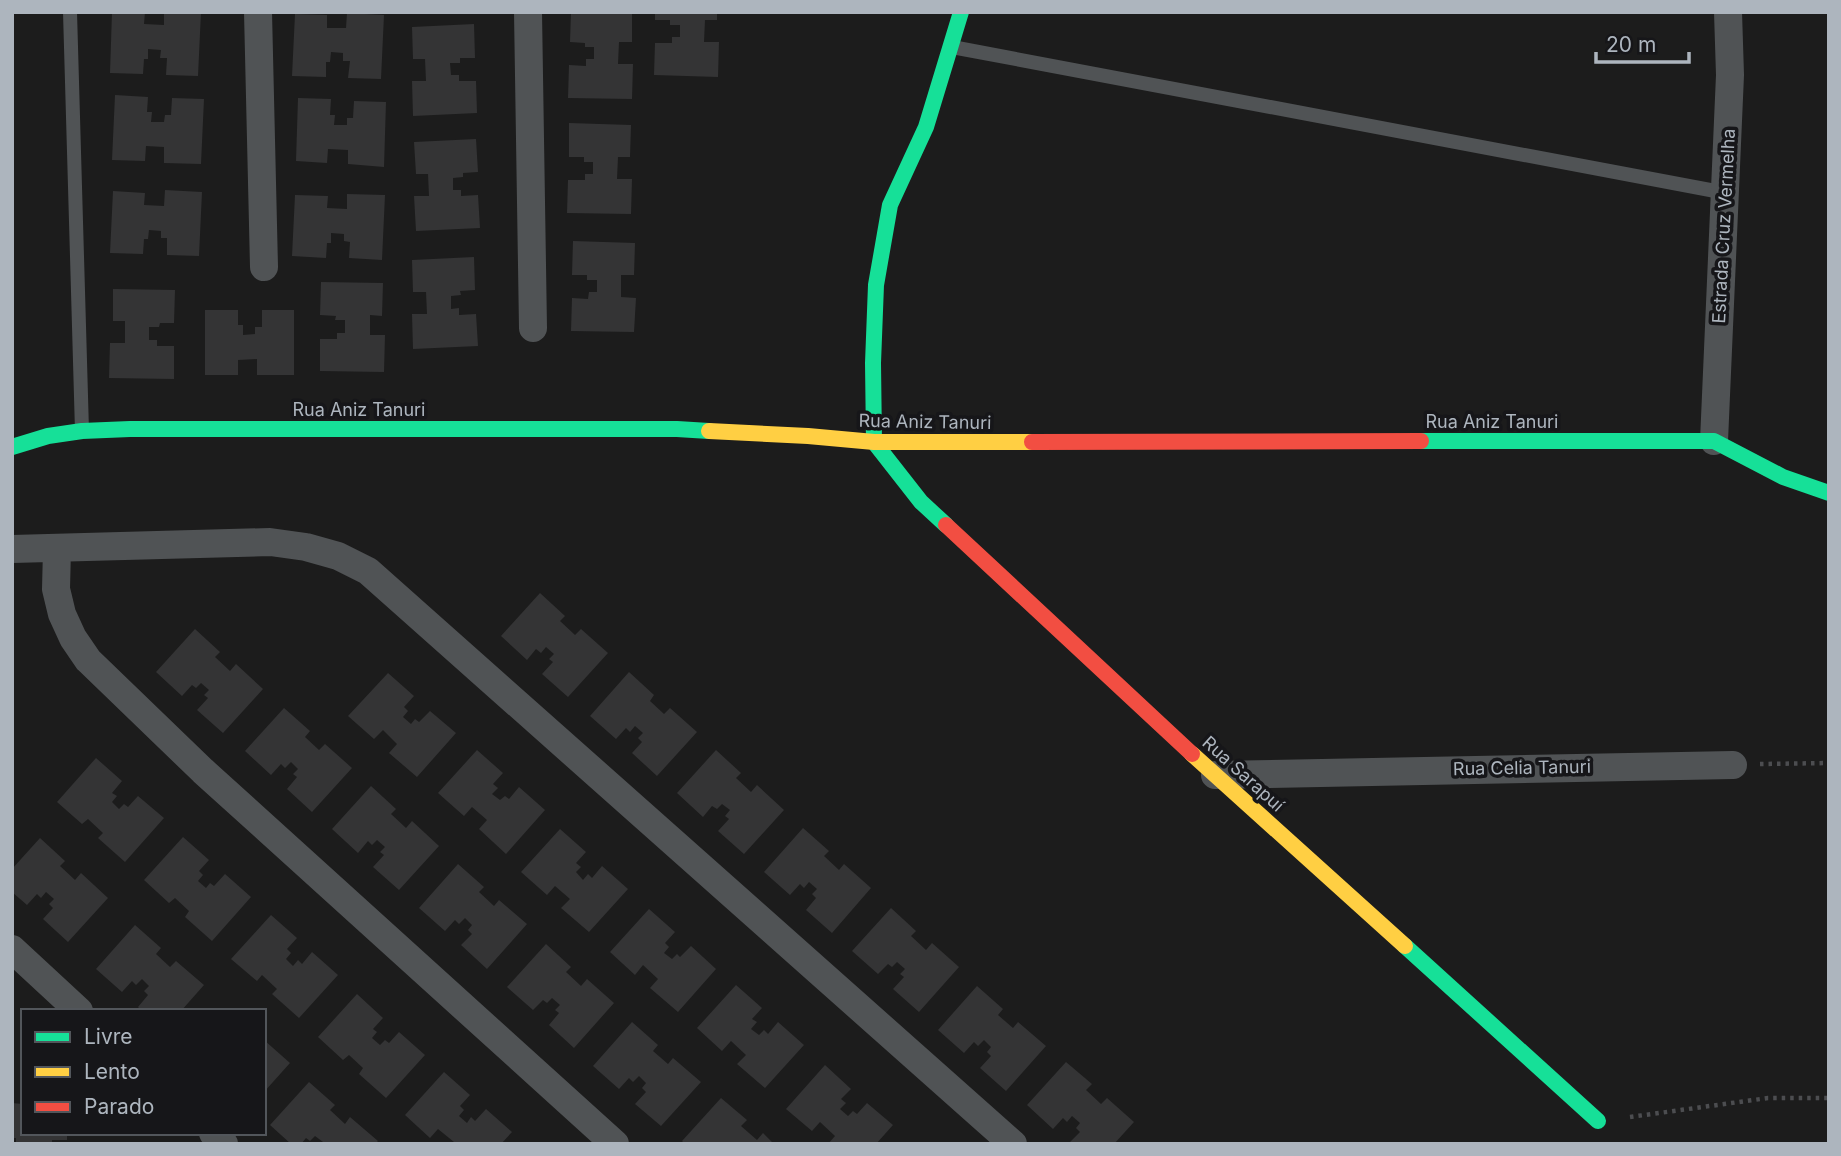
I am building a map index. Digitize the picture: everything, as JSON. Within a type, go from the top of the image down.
[{"type":"street","points":[[258,12],[264,267]]},
{"type":"street","points":[[528,12],[533,328]]},
{"type":"street","points":[[874,442],[876,285],[890,205],[926,127],[961,12]]},
{"type":"street","name":"Estrada Cruz Vermelha","points":[[1714,441],[1730,75],[1728,12]]},
{"type":"street","name":"Rua Aniz Tanuri","points":[[12,447],[48,436],[130,429],[677,429],[874,442],[1714,441],[1783,477],[1829,493]]},
{"type":"street","name":"Rua Sarapuí","points":[[874,442],[921,502],[1215,775],[1598,1121]]},
{"type":"street","points":[[12,549],[270,542],[306,547],[338,556],[368,571],[1013,1144]]},
{"type":"street","points":[[57,549],[56,589],[62,614],[73,638],[88,660],[202,771],[615,1144]]},
{"type":"street","name":"Rua Celia Tanuri","points":[[1215,775],[1733,765]]},
{"type":"street","points":[[12,949],[77,1009]]},
{"type":"lane","points":[[70,12],[82,431]]},
{"type":"lane","points":[[950,47],[1726,193]]},
{"type":"path","points":[[1733,765],[1829,763]]},
{"type":"path","points":[[1598,1121],[1768,1098],[1829,1098]]},
{"type":"building","points":[[112,12],[145,12],[144,24],[164,25],[164,12],[201,12],[198,76],[166,75],[167,58],[160,58],[161,50],[148,49],[143,74],[110,73]]},
{"type":"building","points":[[571,12],[632,12],[632,42],[619,42],[618,64],[633,64],[632,99],[568,98],[569,65],[586,66],[586,59],[594,59],[594,47],[570,42]]},
{"type":"building","points":[[655,12],[717,12],[717,20],[705,20],[704,42],[719,42],[718,77],[654,75],[655,43],[672,43],[672,37],[680,37],[680,25],[670,25],[670,20],[655,20]]},
{"type":"building","points":[[347,13],[384,15],[381,79],[348,78],[350,61],[343,61],[343,53],[331,52],[330,62],[326,62],[326,77],[292,76],[295,14],[327,15],[327,28],[346,28]]},
{"type":"building","points":[[474,24],[475,58],[460,58],[460,63],[450,63],[451,75],[459,75],[459,81],[476,81],[477,113],[413,116],[412,81],[426,81],[425,59],[413,59],[412,27]]},
{"type":"building","points":[[115,95],[148,97],[147,112],[152,112],[151,122],[164,122],[165,115],[171,115],[172,98],[204,99],[201,164],[164,163],[164,147],[146,146],[145,161],[112,160]]},
{"type":"building","points":[[298,98],[331,99],[330,115],[335,115],[334,125],[347,125],[347,118],[353,118],[354,101],[386,102],[384,167],[348,164],[348,150],[328,149],[327,163],[296,161]]},
{"type":"building","points":[[569,123],[631,125],[630,157],[618,157],[617,179],[632,179],[631,214],[567,213],[568,180],[585,180],[585,174],[593,174],[593,162],[584,162],[584,157],[569,157]]},
{"type":"building","points":[[476,139],[478,172],[463,173],[463,177],[453,178],[453,190],[461,190],[461,196],[478,195],[480,228],[416,231],[414,196],[429,196],[428,174],[416,174],[414,142]]},
{"type":"building","points":[[165,190],[202,192],[199,256],[167,255],[167,238],[161,238],[161,231],[149,230],[148,239],[144,239],[143,254],[110,253],[113,191],[145,193],[144,205],[164,206]]},
{"type":"building","points":[[347,194],[385,195],[382,260],[349,258],[350,242],[344,241],[344,234],[331,233],[326,258],[292,256],[295,195],[328,196],[327,208],[347,209]]},
{"type":"building","points":[[573,241],[635,243],[634,275],[621,275],[621,297],[636,298],[634,332],[571,331],[572,298],[588,299],[589,292],[597,292],[597,280],[587,280],[587,275],[572,275]]},
{"type":"building","points":[[474,257],[475,290],[460,291],[461,295],[451,296],[451,309],[459,308],[459,315],[476,314],[478,346],[413,349],[412,314],[427,314],[426,292],[413,292],[412,260]]},
{"type":"building","points":[[321,282],[383,283],[382,316],[370,315],[370,335],[385,335],[384,372],[320,371],[320,339],[337,339],[337,333],[345,333],[345,320],[335,320],[336,316],[320,315]]},
{"type":"building","points":[[113,289],[175,290],[174,323],[160,323],[159,327],[149,327],[149,340],[157,340],[157,346],[174,346],[174,379],[109,378],[110,343],[125,343],[125,321],[113,321]]},
{"type":"building","points":[[205,310],[238,310],[238,325],[243,325],[243,335],[255,334],[255,327],[262,327],[262,310],[294,310],[294,375],[257,375],[257,359],[238,360],[238,375],[205,375]]},
{"type":"building","points":[[540,593],[565,616],[560,621],[575,635],[581,629],[608,653],[568,697],[542,674],[553,662],[549,659],[554,654],[546,647],[541,653],[536,649],[527,660],[501,636]]},
{"type":"building","points":[[195,629],[220,652],[215,657],[230,671],[236,664],[263,689],[223,733],[197,710],[208,698],[204,695],[209,690],[201,683],[196,688],[192,685],[182,696],[156,672]]},
{"type":"building","points":[[629,672],[654,695],[650,701],[664,714],[670,708],[697,732],[657,776],[632,753],[642,742],[638,738],[643,733],[635,726],[630,732],[626,728],[616,739],[590,716]]},
{"type":"building","points":[[388,673],[414,696],[404,707],[408,711],[403,717],[411,724],[415,719],[419,722],[430,711],[456,733],[417,777],[389,753],[397,744],[383,730],[374,739],[348,716]]},
{"type":"building","points":[[284,708],[310,731],[305,737],[319,750],[325,744],[352,768],[312,812],[287,789],[297,777],[293,774],[298,769],[291,762],[285,768],[281,764],[271,775],[245,751]]},
{"type":"building","points":[[477,750],[503,773],[493,784],[498,788],[492,794],[500,800],[505,796],[509,799],[519,787],[545,810],[506,854],[479,829],[487,820],[472,807],[464,816],[438,793]]},
{"type":"building","points":[[716,750],[741,773],[736,778],[751,792],[757,785],[784,810],[744,854],[718,831],[729,819],[725,816],[730,810],[722,804],[717,809],[712,806],[703,817],[677,793]]},
{"type":"building","points":[[96,758],[122,781],[112,793],[117,796],[112,802],[119,809],[124,804],[128,807],[138,796],[164,818],[125,862],[98,838],[103,833],[88,819],[82,824],[57,802]]},
{"type":"building","points":[[371,786],[396,809],[391,814],[406,828],[412,821],[439,846],[399,890],[373,867],[384,855],[380,852],[385,847],[377,840],[372,845],[368,841],[358,853],[332,829]]},
{"type":"building","points":[[803,828],[829,851],[824,856],[839,870],[844,864],[871,888],[832,933],[806,910],[816,898],[812,894],[817,889],[809,882],[804,888],[800,884],[790,895],[764,872]]},
{"type":"building","points":[[560,829],[586,852],[576,863],[581,867],[576,872],[583,880],[588,874],[592,878],[602,866],[628,889],[589,932],[561,908],[570,899],[555,886],[547,895],[521,872]]},
{"type":"building","points":[[183,837],[209,860],[199,871],[203,875],[198,881],[206,888],[210,883],[214,886],[225,874],[251,897],[212,941],[185,917],[189,911],[175,898],[169,903],[144,880]]},
{"type":"building","points":[[40,838],[65,861],[60,866],[75,880],[81,873],[108,898],[68,942],[43,919],[53,908],[49,904],[54,899],[46,892],[41,898],[37,894],[27,905],[12,892],[12,869]]},
{"type":"building","points":[[458,864],[484,887],[479,892],[494,906],[499,900],[527,924],[487,969],[461,945],[472,934],[468,930],[472,925],[465,918],[459,924],[455,920],[445,931],[419,908]]},
{"type":"building","points":[[891,908],[916,931],[911,936],[926,950],[932,943],[959,967],[919,1012],[893,989],[904,977],[900,974],[905,969],[897,962],[892,967],[888,964],[878,974],[852,951]]},
{"type":"building","points":[[649,909],[675,932],[665,943],[669,947],[664,953],[672,959],[677,954],[680,957],[691,946],[716,969],[678,1012],[650,988],[658,979],[643,965],[635,975],[610,952]]},
{"type":"building","points":[[271,915],[297,938],[287,949],[291,953],[286,959],[293,966],[298,960],[302,964],[312,952],[338,975],[299,1018],[272,994],[277,989],[262,975],[257,981],[231,959]]},
{"type":"building","points":[[135,925],[161,948],[156,954],[170,967],[176,961],[204,985],[183,1009],[140,1009],[138,1007],[148,995],[144,991],[149,986],[142,979],[136,985],[132,981],[122,992],[96,969]]},
{"type":"building","points":[[546,944],[571,967],[566,972],[581,986],[587,979],[614,1003],[574,1048],[549,1025],[559,1013],[555,1010],[560,1005],[552,998],[547,1003],[543,1000],[533,1010],[507,987]]},
{"type":"building","points":[[736,985],[762,1008],[752,1019],[757,1022],[751,1029],[759,1035],[764,1030],[768,1034],[778,1022],[804,1045],[765,1088],[737,1064],[746,1055],[731,1041],[722,1051],[697,1028]]},
{"type":"building","points":[[977,986],[1003,1009],[998,1015],[1013,1028],[1018,1022],[1046,1046],[1006,1091],[980,1068],[991,1056],[987,1052],[991,1047],[984,1040],[978,1046],[974,1042],[964,1053],[938,1030]]},
{"type":"building","points":[[357,994],[383,1018],[373,1029],[377,1032],[372,1038],[380,1045],[385,1040],[389,1043],[399,1032],[425,1055],[386,1098],[359,1074],[363,1068],[349,1055],[343,1060],[318,1037]]},
{"type":"building","points":[[632,1022],[658,1045],[653,1051],[668,1064],[673,1058],[701,1082],[661,1126],[635,1104],[646,1092],[642,1088],[646,1083],[639,1076],[633,1082],[629,1078],[619,1089],[593,1066]]},
{"type":"building","points":[[266,1042],[290,1063],[266,1090]]},
{"type":"building","points":[[1066,1062],[1092,1084],[1086,1090],[1101,1104],[1107,1098],[1134,1122],[1114,1144],[1068,1144],[1080,1132],[1076,1128],[1080,1123],[1072,1116],[1067,1122],[1063,1118],[1053,1129],[1027,1105]]},
{"type":"building","points":[[825,1065],[851,1089],[841,1099],[846,1103],[840,1109],[848,1116],[853,1111],[857,1114],[867,1103],[893,1125],[876,1144],[828,1144],[835,1136],[820,1122],[812,1131],[786,1109]]},
{"type":"building","points":[[444,1072],[470,1095],[460,1106],[464,1110],[459,1116],[467,1123],[471,1117],[475,1121],[486,1109],[512,1132],[501,1144],[452,1144],[454,1142],[438,1129],[430,1138],[405,1115]]},
{"type":"building","points":[[309,1082],[335,1105],[330,1110],[345,1124],[350,1117],[378,1141],[375,1144],[322,1144],[315,1136],[310,1141],[306,1138],[301,1144],[291,1144],[270,1125]]},
{"type":"building","points":[[721,1098],[747,1120],[741,1126],[757,1140],[763,1133],[774,1144],[685,1144],[682,1141]]},
{"type":"building","points":[[12,1103],[21,1104],[21,1135],[67,1135],[67,1140],[52,1140],[52,1144],[16,1144],[16,1138],[12,1138]]},
{"type":"traffic: fast","points":[[946,525],[921,502],[874,442],[873,363],[876,285],[890,205],[926,127],[961,12]]},
{"type":"traffic: fast","points":[[12,447],[48,436],[130,429],[709,431]]},
{"type":"traffic: fast","points":[[1421,441],[1714,441],[1783,477],[1829,493]]},
{"type":"traffic: fast","points":[[1405,946],[1598,1121]]},
{"type":"traffic: slow","points":[[709,431],[874,442],[1032,442]]},
{"type":"traffic: slow","points":[[1192,754],[1405,946]]},
{"type":"traffic: jam","points":[[1032,442],[1421,441]]},
{"type":"traffic: jam","points":[[946,525],[1192,754]]}]
